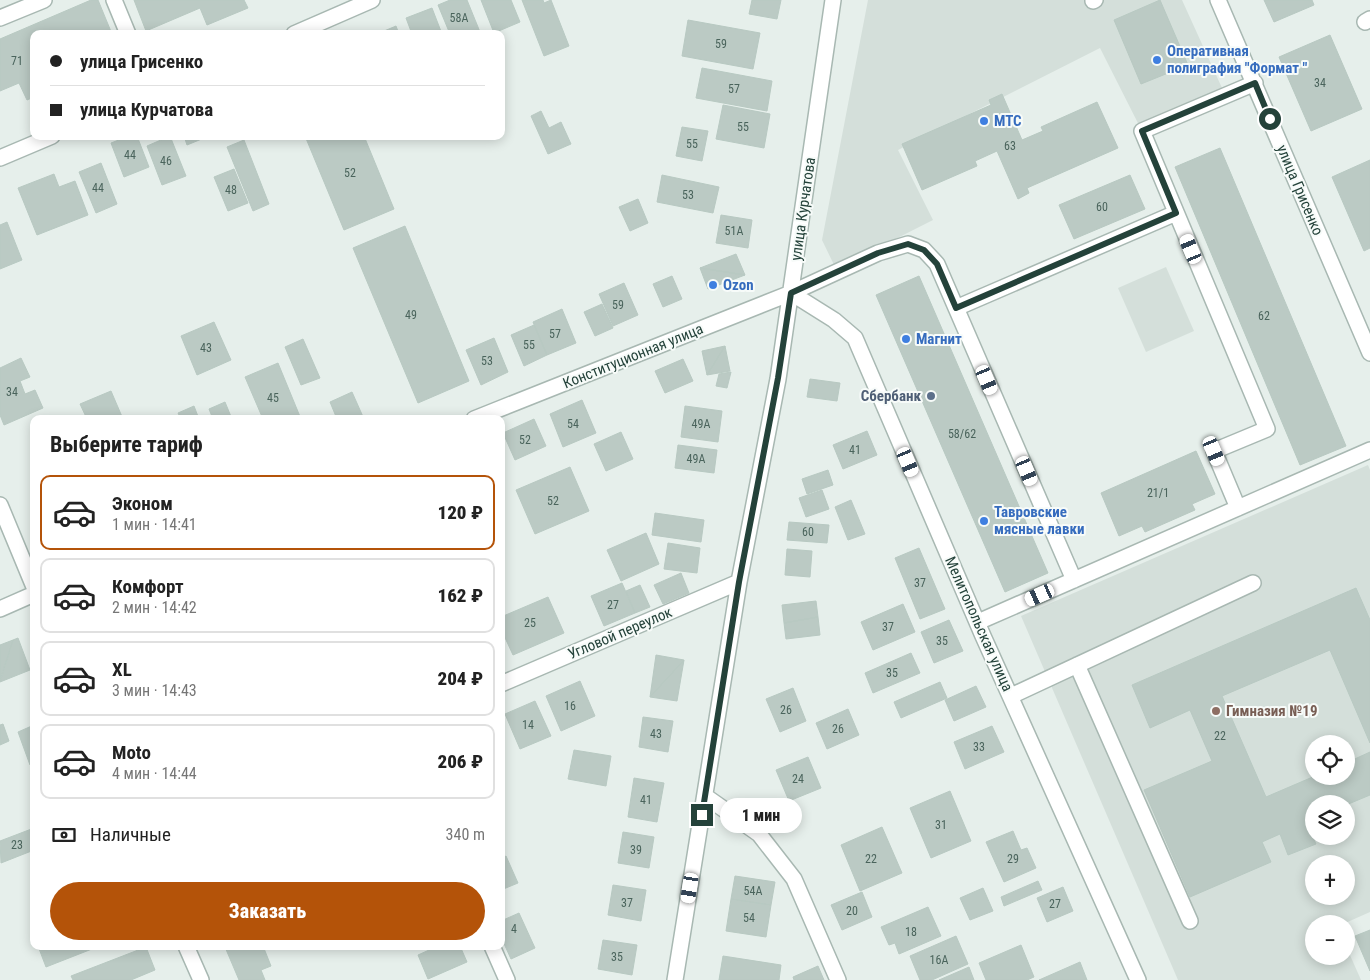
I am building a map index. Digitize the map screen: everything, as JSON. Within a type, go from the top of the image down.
[{"type":"street","points":[[0,18],[44,0]]},
{"type":"street","points":[[114,0],[126,30]]},
{"type":"street","points":[[303,30],[372,0]]},
{"type":"street","name":"улица Курчатова","points":[[675,980],[739,582],[778,378],[833,0]]},
{"type":"street","name":"улица Грисенко","points":[[1218,0],[1370,353]]},
{"type":"street","points":[[1238,508],[1214,451],[1267,429],[1142,131],[1255,83]]},
{"type":"street","points":[[0,158],[43,140]]},
{"type":"street","points":[[956,308],[1176,213]]},
{"type":"street","name":"Конституционная улица","points":[[484,415],[791,293],[878,253],[908,244],[924,250],[937,264],[1074,580]]},
{"type":"street","name":"Мелитопольская улица","points":[[791,293],[834,320],[855,338],[1010,696],[1138,980]]},
{"type":"street","points":[[978,622],[1370,450]]},
{"type":"street","points":[[0,505],[30,577]]},
{"type":"street","name":"Угловой переулок","points":[[505,682],[739,582]]},
{"type":"street","points":[[1010,696],[1253,583]]},
{"type":"street","points":[[0,609],[30,596]]},
{"type":"street","points":[[1077,665],[1190,921]]},
{"type":"street","points":[[705,796],[759,834],[794,879],[838,980]]},
{"type":"street","points":[[188,950],[201,980]]},
{"type":"street","points":[[494,950],[507,980]]},
{"type":"shaded area","points":[[868,0],[1182,0],[1227,99],[1146,139],[1100,48],[898,150],[933,220],[836,269],[822,240]]},
{"type":"shaded area","points":[[1166,267],[1194,331],[1146,352],[1118,288]]},
{"type":"shaded area","name":"Гимназия №19","points":[[1368,465],[1370,470],[1370,912],[1355,919],[1355,915],[1305,915],[1305,965],[1354,965],[1361,980],[1178,980],[1021,616]]},
{"type":"building","points":[[91,0],[98,0],[110,30],[30,30],[30,99],[27,100],[19,83],[0,91],[0,39]]},
{"type":"building","points":[[134,0],[244,0],[248,8],[207,25],[200,8],[146,30]]},
{"type":"building","points":[[450,0],[467,0],[479,30],[448,30],[438,5]]},
{"type":"building","points":[[481,0],[511,0],[520,22],[501,30],[493,30]]},
{"type":"building","points":[[522,0],[543,0],[544,3],[551,0],[569,46],[544,56]]},
{"type":"building","points":[[752,0],[781,0],[777,19],[749,14]]},
{"type":"building","points":[[1160,0],[1188,65],[1141,84],[1114,20]]},
{"type":"building","points":[[1264,0],[1312,0],[1314,5],[1274,22]]},
{"type":"building","points":[[432,8],[440,30],[410,30],[406,18]]},
{"type":"building","points":[[688,20],[760,33],[753,69],[682,56]]},
{"type":"building","points":[[396,26],[398,30],[386,30]]},
{"type":"building","points":[[1330,35],[1362,109],[1311,131],[1279,57]]},
{"type":"building","points":[[702,68],[772,81],[767,111],[696,98]]},
{"type":"building","points":[[1002,94],[1022,140],[1043,131],[1041,127],[1097,102],[1118,148],[1027,188],[1029,193],[1018,199],[997,151],[975,161],[977,166],[922,190],[902,144],[991,105],[989,100]]},
{"type":"building","points":[[723,105],[770,114],[764,148],[716,139]]},
{"type":"building","points":[[541,111],[549,128],[561,122],[571,144],[548,154],[531,116]]},
{"type":"building","points":[[682,127],[708,131],[702,161],[676,156]]},
{"type":"building","points":[[119,140],[139,140],[149,167],[124,177],[111,143]]},
{"type":"building","points":[[161,140],[172,140],[186,176],[162,185],[147,146]]},
{"type":"building","points":[[185,140],[199,140],[187,145]]},
{"type":"building","points":[[244,140],[269,204],[253,211],[227,147]]},
{"type":"building","points":[[307,140],[366,140],[394,209],[344,230]]},
{"type":"building","points":[[1220,148],[1346,446],[1300,465],[1175,167]]},
{"type":"building","points":[[1370,160],[1370,248],[1364,251],[1332,177]]},
{"type":"building","points":[[101,163],[117,204],[96,213],[79,172]]},
{"type":"building","points":[[234,169],[248,203],[228,211],[214,177]]},
{"type":"building","points":[[54,174],[59,187],[75,181],[88,215],[37,235],[18,188]]},
{"type":"building","points":[[662,175],[719,187],[713,213],[657,202]]},
{"type":"building","points":[[1130,175],[1145,209],[1074,239],[1059,205]]},
{"type":"building","points":[[638,199],[648,223],[630,231],[619,207]]},
{"type":"building","points":[[721,215],[752,220],[748,248],[716,243]]},
{"type":"building","points":[[7,222],[22,260],[0,269],[0,225]]},
{"type":"building","points":[[405,226],[469,381],[418,403],[353,248]]},
{"type":"building","points":[[736,254],[745,275],[700,268]]},
{"type":"building","points":[[700,268],[745,275],[708,289]]},
{"type":"building","points":[[672,276],[682,299],[663,307],[653,284]]},
{"type":"building","points":[[919,276],[1048,573],[1005,592],[876,295]]},
{"type":"building","points":[[624,283],[638,315],[613,326],[599,294]]},
{"type":"building","points":[[602,304],[613,328],[595,336],[584,312]]},
{"type":"building","points":[[562,309],[576,343],[547,355],[533,322]]},
{"type":"building","points":[[214,322],[231,360],[197,375],[181,336]]},
{"type":"building","points":[[534,325],[547,355],[524,366],[511,335]]},
{"type":"building","points":[[494,338],[508,372],[481,385],[466,350]]},
{"type":"building","points":[[303,339],[320,378],[301,385],[285,347]]},
{"type":"building","points":[[725,346],[707,375],[702,351]]},
{"type":"building","points":[[725,346],[730,371],[707,375]]},
{"type":"building","points":[[21,358],[30,377],[20,381],[25,394],[35,390],[43,408],[4,425],[0,415],[0,368]]},
{"type":"building","points":[[683,359],[693,381],[665,393],[655,371]]},
{"type":"building","points":[[278,363],[299,415],[261,415],[245,377]]},
{"type":"building","points":[[731,372],[727,388],[716,386],[719,374]]},
{"type":"building","points":[[810,379],[840,383],[837,401],[807,397]]},
{"type":"building","points":[[111,391],[121,415],[85,415],[80,404]]},
{"type":"building","points":[[352,392],[362,415],[335,415],[330,402]]},
{"type":"building","points":[[582,400],[596,433],[563,447],[550,414]]},
{"type":"building","points":[[225,402],[230,415],[211,415],[209,409]]},
{"type":"building","points":[[194,406],[197,415],[179,415],[178,413]]},
{"type":"building","points":[[685,406],[722,411],[718,442],[681,437]]},
{"type":"building","points":[[534,419],[546,446],[515,460],[505,438],[505,432]]},
{"type":"building","points":[[867,431],[877,455],[843,469],[833,445]]},
{"type":"building","points":[[621,432],[633,459],[606,471],[594,444]]},
{"type":"building","points":[[678,445],[717,450],[714,473],[675,468]]},
{"type":"building","points":[[1196,451],[1215,494],[1192,504],[1195,510],[1145,532],[1142,526],[1119,536],[1101,493]]},
{"type":"building","points":[[570,467],[589,511],[535,534],[516,490]]},
{"type":"building","points":[[828,470],[833,485],[807,494],[802,479]]},
{"type":"building","points":[[822,490],[829,509],[806,517],[799,498]]},
{"type":"building","points":[[851,500],[865,534],[848,540],[835,507]]},
{"type":"building","points":[[655,513],[704,520],[701,542],[652,535]]},
{"type":"building","points":[[789,522],[829,525],[827,543],[787,540]]},
{"type":"building","points":[[646,533],[659,564],[621,581],[607,550]]},
{"type":"building","points":[[668,543],[700,548],[697,573],[664,569]]},
{"type":"building","points":[[919,548],[945,609],[920,619],[895,558]]},
{"type":"building","points":[[787,549],[812,551],[810,577],[785,575]]},
{"type":"building","points":[[681,573],[689,593],[663,604],[654,585]]},
{"type":"building","points":[[622,583],[635,613],[604,626],[591,596]]},
{"type":"building","points":[[640,585],[650,607],[635,613],[626,591]]},
{"type":"building","points":[[1356,588],[1370,620],[1370,743],[1330,650],[1222,696],[1266,797],[1305,780],[1305,785],[1355,785],[1355,759],[1370,752],[1370,795],[1355,801],[1355,795],[1305,795],[1305,845],[1313,845],[1288,855],[1280,834],[1262,842],[1271,862],[1190,897],[1144,790],[1212,761],[1190,710],[1150,728],[1132,685]]},
{"type":"building","points":[[548,597],[564,633],[513,655],[505,638],[505,615]]},
{"type":"building","points":[[816,601],[818,617],[784,623],[782,605]]},
{"type":"building","points":[[903,604],[915,632],[873,650],[861,622]]},
{"type":"building","points":[[818,617],[820,635],[786,639],[784,623]]},
{"type":"building","points":[[949,620],[963,651],[934,663],[921,632]]},
{"type":"building","points":[[18,638],[30,670],[0,682],[13,640]]},
{"type":"building","points":[[13,640],[0,680],[0,645]]},
{"type":"building","points":[[911,653],[920,673],[873,693],[865,673]]},
{"type":"building","points":[[656,655],[684,660],[650,697]]},
{"type":"building","points":[[684,660],[677,701],[650,697]]},
{"type":"building","points":[[580,681],[595,716],[561,731],[546,696]]},
{"type":"building","points":[[940,682],[947,698],[901,718],[894,702]]},
{"type":"building","points":[[976,686],[986,707],[954,721],[945,700]]},
{"type":"building","points":[[793,688],[806,721],[780,732],[766,699]]},
{"type":"building","points":[[535,701],[551,736],[520,749],[505,714]]},
{"type":"building","points":[[848,709],[859,735],[827,749],[816,723]]},
{"type":"building","points":[[643,717],[673,721],[668,752],[639,747]]},
{"type":"building","points":[[3,724],[9,741],[0,745],[0,725]]},
{"type":"building","points":[[992,726],[1004,752],[965,769],[954,742]]},
{"type":"building","points":[[30,727],[30,765],[18,732]]},
{"type":"building","points":[[574,750],[611,756],[606,786],[568,779]]},
{"type":"building","points":[[808,757],[821,788],[789,801],[776,770]]},
{"type":"building","points":[[634,778],[664,783],[657,822],[628,817]]},
{"type":"building","points":[[950,791],[971,841],[931,858],[910,808]]},
{"type":"building","points":[[882,827],[902,873],[860,891],[841,845]]},
{"type":"building","points":[[30,830],[30,852],[1,863],[0,841]]},
{"type":"building","points":[[1013,831],[1021,850],[1027,848],[1036,868],[1004,882],[986,842]]},
{"type":"building","points":[[623,832],[654,837],[649,868],[618,863]]},
{"type":"building","points":[[505,857],[518,883],[505,888]]},
{"type":"building","points":[[735,876],[775,882],[771,905],[731,899]]},
{"type":"building","points":[[1038,881],[1042,890],[1004,906],[1001,897]]},
{"type":"building","points":[[613,885],[646,890],[641,921],[608,915]]},
{"type":"building","points":[[1063,887],[1073,911],[1047,922],[1037,898]]},
{"type":"building","points":[[983,888],[993,911],[970,920],[960,898]]},
{"type":"building","points":[[862,892],[872,917],[842,930],[831,905]]},
{"type":"building","points":[[731,899],[771,905],[766,937],[726,931]]},
{"type":"building","points":[[928,907],[941,936],[899,954],[895,943],[889,945],[881,927]]},
{"type":"building","points":[[519,913],[535,948],[511,959],[505,946],[505,919]]},
{"type":"building","points":[[1370,930],[1370,971],[1355,936]]},
{"type":"building","points":[[956,936],[968,964],[932,980],[920,980],[910,956]]},
{"type":"building","points":[[603,940],[637,945],[632,975],[598,969]]},
{"type":"building","points":[[1021,945],[1034,977],[1027,980],[986,980],[979,963]]},
{"type":"building","points":[[40,950],[89,950],[46,967]]},
{"type":"building","points":[[138,950],[147,950],[155,970],[131,980],[73,980],[71,976]]},
{"type":"building","points":[[226,950],[265,950],[271,966],[261,970],[265,980],[239,980]]},
{"type":"building","points":[[429,950],[462,950],[467,962],[428,979],[418,955]]},
{"type":"building","points":[[723,956],[781,965],[779,980],[719,980]]},
{"type":"building","points":[[1080,962],[1087,980],[1039,980]]},
{"type":"building","points":[[818,966],[824,980],[794,980],[793,977]]},
{"type":"building","points":[[969,967],[974,980],[939,980]]},
{"type":"place","name":"Оперативная полиграфия \"Формат \"","points":[[1157,60]]},
{"type":"place","name":"МТС","points":[[984,121]]},
{"type":"place","name":"Ozon","points":[[713,285]]},
{"type":"place","name":"Магнит","points":[[906,339]]},
{"type":"place","name":"Сбербанк","points":[[931,396]]},
{"type":"place","name":"Тавровские мясные лавки","points":[[984,521]]},
{"type":"place","name":"Гимназия №19","points":[[1216,711]]},
{"type":"route","points":[[702,815],[739,582],[778,378],[791,293],[878,253],[908,244],[924,250],[937,264],[956,308],[1176,213],[1142,131],[1255,83],[1270,119]]}]
